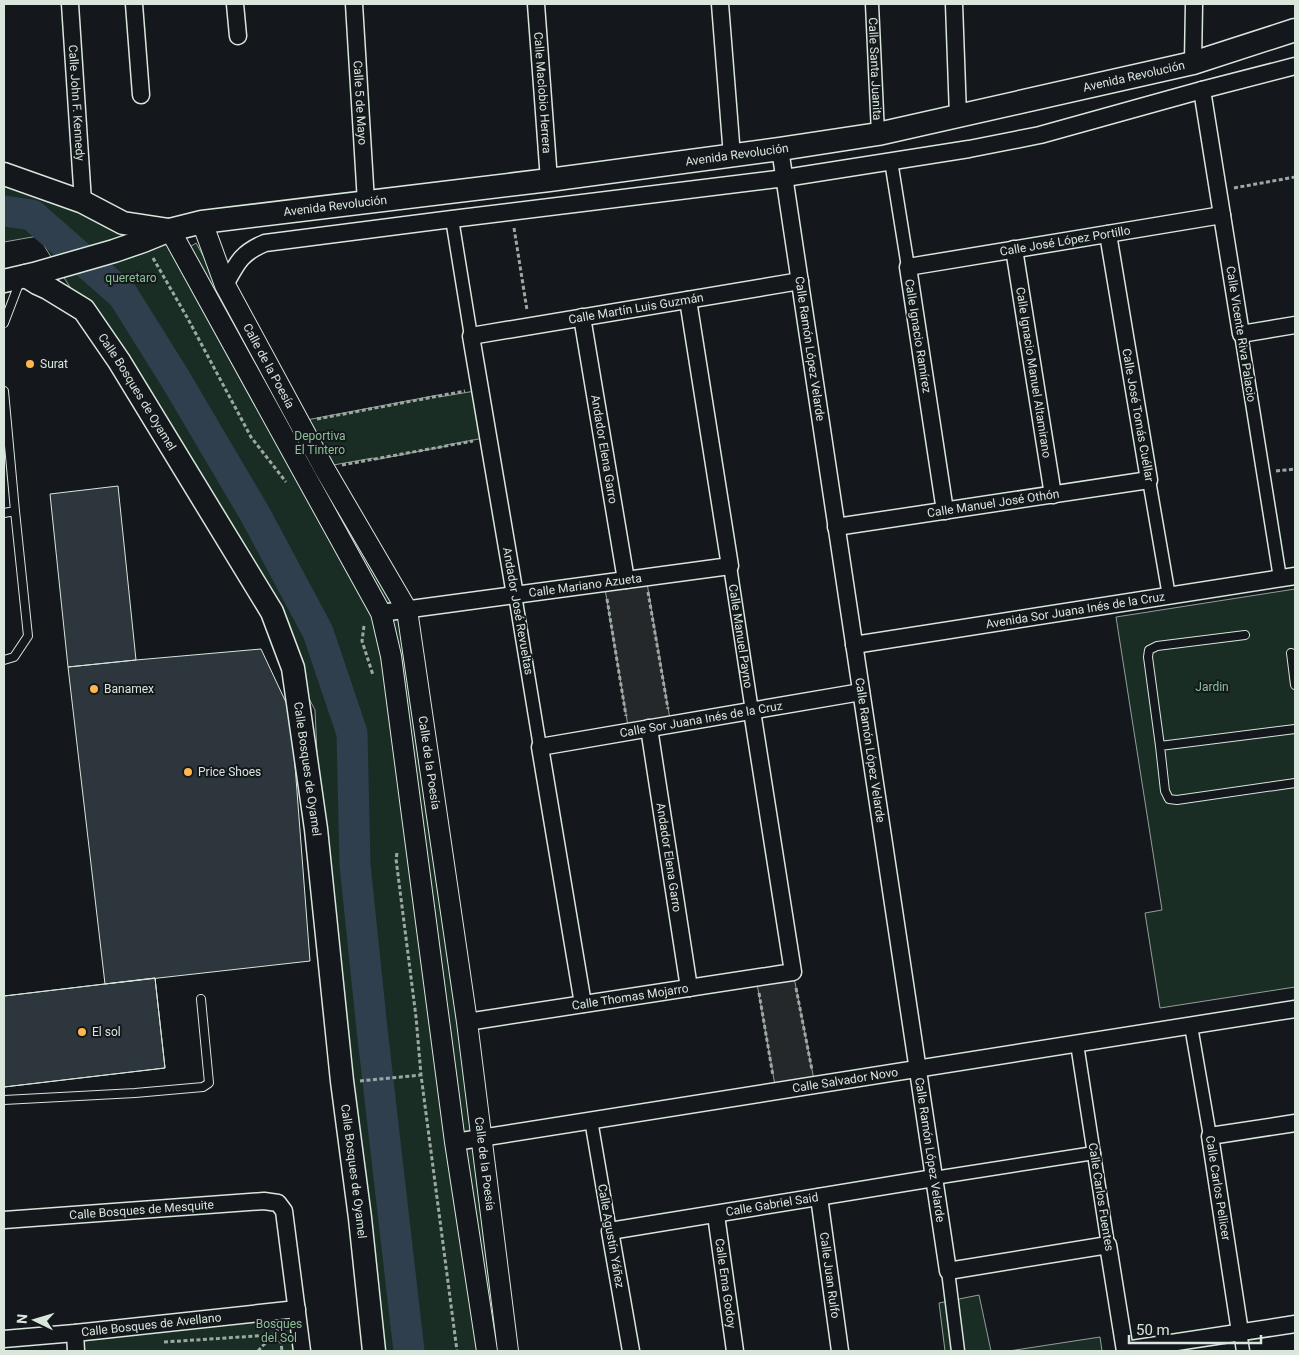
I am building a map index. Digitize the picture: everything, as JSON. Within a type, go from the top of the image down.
[{"type":"main road","name":"Avenida Revolución","points":[[21,277],[114,251],[170,230],[202,222],[549,180],[732,156],[878,134],[1193,63],[1295,30]]},
{"type":"main road","name":"Avenida Revolución","points":[[4,174],[83,202],[123,223],[170,230]]},
{"type":"main road","name":"Calle Bosques de Oyamel","points":[[21,277],[48,288],[84,310],[119,360],[272,612],[293,668],[316,829],[342,1081],[360,1218],[374,1351]]},
{"type":"street","name":"Calle John F. Kennedy","points":[[70,4],[83,202]]},
{"type":"street","points":[[134,4],[140,94]]},
{"type":"street","points":[[236,4],[238,36]]},
{"type":"street","name":"Calle 5 de Mayo","points":[[354,4],[366,202]]},
{"type":"street","name":"Calle Maclobio Herrera","points":[[536,4],[549,180]]},
{"type":"street","points":[[720,4],[732,156]]},
{"type":"street","name":"Calle Santa Juanita","points":[[872,4],[878,134]]},
{"type":"street","points":[[954,4],[958,116]]},
{"type":"street","points":[[1193,63],[1194,4]]},
{"type":"street","points":[[225,285],[239,259],[252,248],[265,243],[452,218],[785,178],[968,149],[1040,135],[1295,66]]},
{"type":"street","name":"Calle Vicente Riva Palacio","points":[[1202,90],[1241,334],[1288,577]]},
{"type":"street","name":"Calle Ramón López Velarde","points":[[780,149],[948,1271],[958,1351]]},
{"type":"street","name":"Calle Ignacio Ramírez","points":[[892,161],[945,511]]},
{"type":"street","name":"Calle José López Portillo","points":[[908,267],[1222,215]]},
{"type":"street","name":"Andador José Revueltas","points":[[452,218],[584,1004]]},
{"type":"street","name":"Calle de la Poesía","points":[[202,222],[225,285],[324,468],[406,610],[467,1022],[508,1351]]},
{"type":"street","name":"Calle de la Poesía","points":[[170,230],[373,618],[391,656],[455,1142],[487,1351]]},
{"type":"street","name":"Calle José Tomás Cuéllar","points":[[1108,234],[1169,596]]},
{"type":"street","name":"Calle Ignacio Manuel Altamirano","points":[[1014,249],[1053,495]]},
{"type":"street","name":"Calle Martín Luis Guzmán","points":[[471,336],[800,282]]},
{"type":"street","name":"Calle Manuel Payno","points":[[688,300],[793,972]]},
{"type":"street","name":"Andador Elena Garro","points":[[582,317],[626,580]]},
{"type":"street","points":[[1241,334],[1295,325]]},
{"type":"street","name":"Calle Manuel José Othón","points":[[836,527],[1149,480]]},
{"type":"street","name":"Calle Mariano Azueta","points":[[373,618],[406,610],[730,566]]},
{"type":"street","name":"Avenida Sor Juana Inés de la Cruz","points":[[854,645],[1288,577]]},
{"type":"street","name":"Calle Sor Juana Inés de la Cruz","points":[[540,747],[862,692]]},
{"type":"street","name":"Andador Elena Garro","points":[[649,728],[689,988]]},
{"type":"street","name":"Calle Thomas Mojarro","points":[[467,1022],[793,972]]},
{"type":"street","name":"Calle Salvador Novo","points":[[455,1142],[1295,1009]]},
{"type":"street","name":"Calle Carlos Pellicer","points":[[1191,1026],[1243,1351]]},
{"type":"street","name":"Calle Carlos Fuentes","points":[[1077,1044],[1125,1351]]},
{"type":"street","name":"Calle Agustín Yáñez","points":[[591,1120],[631,1351]]},
{"type":"street","points":[[1210,1136],[1295,1123]]},
{"type":"street","points":[[934,1178],[1094,1153]]},
{"type":"street","name":"Calle Gabriel Said","points":[[610,1230],[819,1198],[934,1178]]},
{"type":"street","name":"Calle Juan Rulfo","points":[[819,1198],[841,1351]]},
{"type":"street","name":"Calle Bosques de Mesquite","points":[[4,1220],[264,1201],[278,1203],[284,1211],[297,1309]]},
{"type":"street","name":"Calle Ema Godoy","points":[[716,1214],[735,1351]]},
{"type":"street","points":[[948,1271],[1108,1245]]},
{"type":"street","points":[[297,1309],[302,1351]]},
{"type":"street","name":"Calle Bosques de Avellano","points":[[4,1339],[297,1309]]},
{"type":"street","points":[[1125,1351],[1295,1324]]},
{"type":"street","points":[[75,1333],[76,1351]]},
{"type":"lane","points":[[4,323],[21,277]]},
{"type":"lane","points":[[4,391],[28,636],[14,657],[4,660]]},
{"type":"lane","points":[[4,513],[15,511]]},
{"type":"lane","points":[[1245,635],[1157,646],[1149,650],[1148,657],[1165,791],[1168,799],[1177,800],[1295,783]]},
{"type":"lane","points":[[1291,653],[1295,684]]},
{"type":"lane","points":[[1160,746],[1295,729]]},
{"type":"lane","points":[[4,1100],[135,1093],[203,1087],[209,1082],[201,999]]},
{"type":"path","points":[[1218,190],[1295,177]]},
{"type":"path","points":[[512,211],[530,326]]},
{"type":"path","points":[[143,241],[251,437],[286,482]]},
{"type":"path","points":[[299,423],[480,388]]},
{"type":"path","points":[[324,468],[489,439]]},
{"type":"path","points":[[646,577],[671,725]]},
{"type":"path","points":[[604,583],[628,732]]},
{"type":"path","points":[[373,618],[362,641],[374,676]]},
{"type":"path","points":[[397,850],[396,859],[416,1018],[421,1075],[458,1351]]},
{"type":"path","points":[[793,972],[815,1085]]},
{"type":"path","points":[[756,978],[776,1091]]},
{"type":"path","points":[[365,1081],[421,1075]]},
{"type":"path","points":[[258,1351],[297,1309]]},
{"type":"path","points":[[156,1342],[272,1335],[281,1342],[282,1351]]},
{"type":"green space","name":"queretaro","points":[[4,174],[170,230],[368,589],[397,702],[487,1351],[384,1351],[324,907],[315,710],[215,519],[38,236],[4,242]]},
{"type":"green space","name":"Deportiva El Tintero","points":[[196,243],[296,422],[438,395],[439,397],[481,390],[489,437],[374,460],[373,458],[322,467],[399,611],[406,641],[503,1351],[492,1351],[391,641],[185,250]]},
{"type":"green space","name":"Jardin","points":[[1295,589],[1295,987],[1160,1008],[1145,913],[1162,910],[1116,617]]},
{"type":"green space","points":[[979,1295],[991,1351],[945,1351],[939,1303]]},
{"type":"green space","name":"Bosques del Sol","points":[[297,1309],[302,1351],[76,1351],[75,1333]]},
{"type":"green space","points":[[1100,1337],[1102,1351],[1009,1351]]},
{"type":"shaded area","points":[[646,577],[671,725],[629,732],[604,583]]},
{"type":"shaded area","points":[[793,972],[815,1085],[776,1091],[756,978]]},
{"type":"building","points":[[118,486],[136,660],[68,667],[50,494]]},
{"type":"building","name":"Price Shoes","points":[[261,649],[291,713],[310,961],[105,984],[68,667]]},
{"type":"building","name":"El sol","points":[[155,978],[165,1068],[4,1087],[4,996]]},
{"type":"building","name":"El sol","points":[[155,978],[165,1068],[4,1087],[4,996]]},
{"type":"waterway","points":[[4,211],[32,215],[123,295],[176,380],[255,514],[318,632],[352,733],[355,865],[409,1351]]},
{"type":"place","name":"Surat","points":[[30,364]]},
{"type":"place","name":"Banamex","points":[[94,689]]},
{"type":"place","name":"Price Shoes","points":[[188,772]]},
{"type":"place","name":"El sol","points":[[82,1032]]}]
